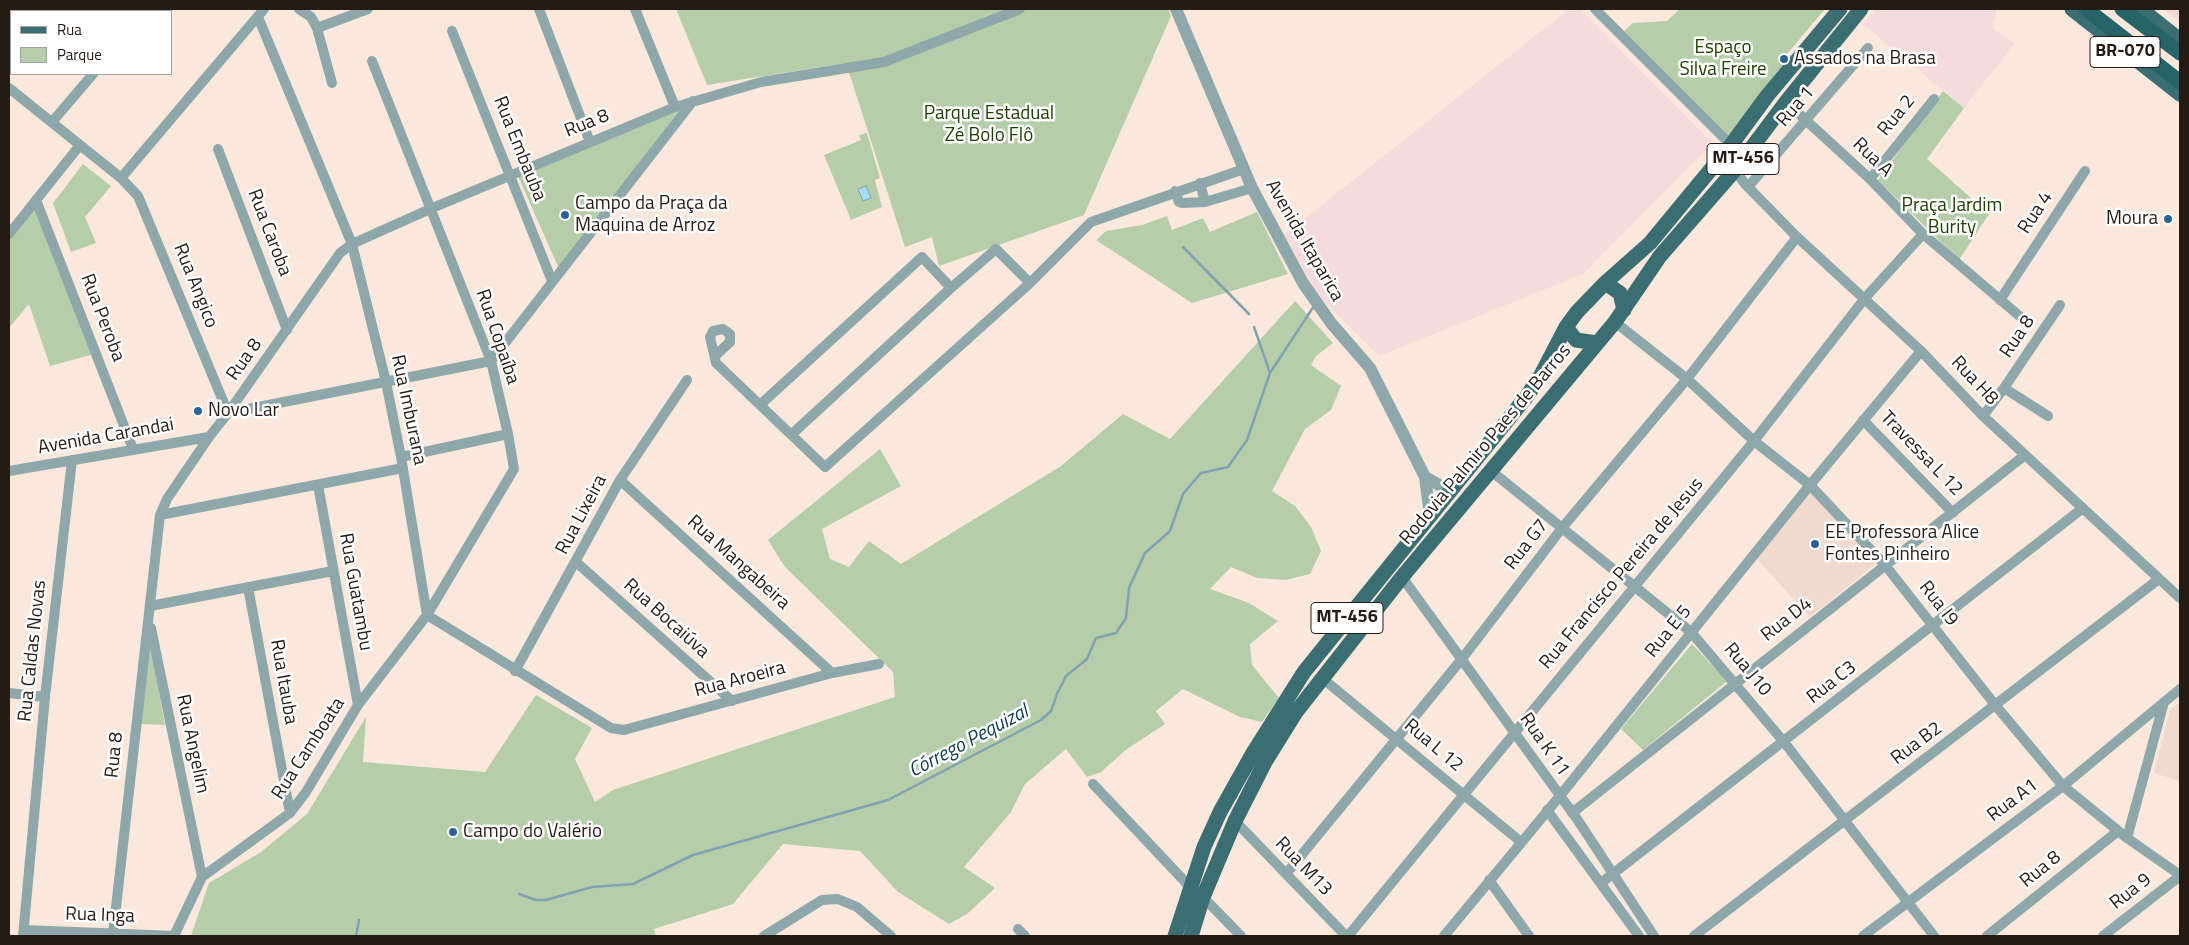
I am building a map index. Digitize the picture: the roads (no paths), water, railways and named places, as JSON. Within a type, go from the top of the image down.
[{"type":"highway","points":[[2086,9],[2180,82]]},
{"type":"highway","points":[[2122,9],[2180,53]]},
{"type":"main road","name":"Rodovia Palmiro Paes de Barros","points":[[1175,936],[1190,887],[1220,812],[1282,704],[1304,672],[1527,396],[1541,375],[1566,327],[1605,283],[1650,243],[1731,144],[1767,96],[1840,9]]},
{"type":"main road","name":"Rodovia Palmiro Paes de Barros","points":[[1191,936],[1203,897],[1235,821],[1265,762],[1296,712],[1402,577],[1615,322],[1660,256],[1735,170],[1786,102],[1861,9]]},
{"type":"main road","name":"BR-070","points":[[2072,9],[2180,94]]},
{"type":"main road","name":"BR-070","points":[[2141,9],[2180,40]]},
{"type":"main road","points":[[1605,283],[1620,293],[1624,310]]},
{"type":"main road","points":[[1566,327],[1576,340],[1584,343],[1597,343]]},
{"type":"street","points":[[299,9],[311,17],[317,28],[332,83]]},
{"type":"street","points":[[317,28],[368,9]]},
{"type":"street","points":[[539,9],[590,142]]},
{"type":"street","points":[[635,9],[675,107]]},
{"type":"street","name":"Rua 8","points":[[113,934],[160,515],[167,498],[209,437],[340,254],[352,244],[430,209],[675,107],[788,77],[884,62],[1020,9]]},
{"type":"street","points":[[1595,9],[1731,144]]},
{"type":"street","name":"Avenida Itaparica","points":[[1180,10],[1252,188],[1303,282],[1331,323],[1370,368],[1425,477],[1430,516]]},
{"type":"street","points":[[121,178],[261,13]]},
{"type":"street","name":"Rua Imburana","points":[[261,13],[352,244],[386,382],[403,468],[427,615]]},
{"type":"street","name":"Rua Embauba","points":[[452,31],[552,281]]},
{"type":"street","name":"Rua 1","points":[[1747,185],[1807,121],[1868,48]]},
{"type":"street","name":"Rua Copaíba","points":[[372,61],[491,361],[514,468],[427,615]]},
{"type":"street","points":[[52,122],[92,75]]},
{"type":"street","name":"Rua Angico","points":[[10,92],[52,122],[121,178],[138,196],[228,413]]},
{"type":"street","name":"Rua 2","points":[[1870,179],[1934,99]]},
{"type":"street","points":[[228,413],[491,361],[693,101]]},
{"type":"street","name":"Rua A","points":[[1786,102],[1870,179],[1923,234],[2023,319]]},
{"type":"street","points":[[9,234],[80,145]]},
{"type":"street","name":"Rua Caroba","points":[[218,149],[287,330]]},
{"type":"street","points":[[715,356],[717,365],[761,404],[825,467],[1030,283],[1091,222],[1175,191],[1244,169]]},
{"type":"street","name":"Rua H8","points":[[1735,170],[1797,237],[1922,351],[1983,416],[2180,598]]},
{"type":"street","name":"Rua 4","points":[[2000,300],[2085,171]]},
{"type":"street","points":[[1724,182],[1747,185]]},
{"type":"street","points":[[1200,183],[1205,202]]},
{"type":"street","points":[[1175,191],[1179,202],[1182,203],[1205,202],[1252,188]]},
{"type":"street","name":"Rua Peroba","points":[[36,200],[133,449]]},
{"type":"street","name":"Rua Francisco Pereira de Jesus","points":[[1347,936],[1754,441],[1865,298],[1923,234]]},
{"type":"street","name":"Rua G7","points":[[1286,874],[1395,738],[1461,660],[1562,528],[1687,378],[1797,237]]},
{"type":"street","points":[[792,434],[951,288],[996,250],[1030,283]]},
{"type":"street","points":[[761,404],[922,257],[951,288]]},
{"type":"street","name":"Rua 8","points":[[1983,416],[2060,305]]},
{"type":"street","name":"Rua I9","points":[[1615,322],[1687,378],[1754,441],[1810,485],[1885,566],[1996,706],[2063,786],[2127,838],[2180,875]]},
{"type":"street","name":"Rua E 5","points":[[1444,936],[1547,810],[1559,798],[1863,420],[1922,351]]},
{"type":"street","name":"Rua Lixeira","points":[[515,671],[620,480],[687,380]]},
{"type":"street","name":"Rua 8","points":[[2004,388],[2048,416]]},
{"type":"street","name":"Travessa L 12","points":[[1863,420],[1953,514]]},
{"type":"street","points":[[401,457],[508,434]]},
{"type":"street","name":"Avenida Carandai","points":[[9,472],[209,437]]},
{"type":"street","name":"Rua D4","points":[[1572,813],[1953,514],[2025,455]]},
{"type":"street","name":"Rua Caldas Novas","points":[[24,933],[45,697],[72,460]]},
{"type":"street","points":[[160,515],[403,468]]},
{"type":"street","name":"Rua J10","points":[[1490,470],[1691,632],[1784,742],[1934,936]]},
{"type":"street","points":[[1425,477],[1441,486],[1455,485]]},
{"type":"street","name":"Rua Mangabeira","points":[[620,480],[832,673]]},
{"type":"street","name":"Rua Guatambu","points":[[318,485],[358,705]]},
{"type":"street","name":"Rua C3","points":[[1601,884],[2083,508]]},
{"type":"street","name":"Rua Bocaiúva","points":[[576,562],[732,702]]},
{"type":"street","points":[[150,606],[333,571]]},
{"type":"street","name":"Rua K 11","points":[[1402,577],[1514,732],[1559,798],[1572,813],[1654,936]]},
{"type":"street","name":"Rua B2","points":[[1694,936],[2160,579]]},
{"type":"street","name":"Rua Itauba","points":[[248,587],[290,813]]},
{"type":"street","points":[[427,615],[515,671]]},
{"type":"street","name":"Rua Camboata","points":[[174,936],[202,877],[290,813],[322,768],[358,705],[427,615]]},
{"type":"street","name":"Rua Angelim","points":[[148,617],[202,877]]},
{"type":"street","name":"Rua Aroeira","points":[[515,671],[611,728],[624,730],[732,702],[832,673],[879,664]]},
{"type":"street","name":"Rua L 12","points":[[1322,678],[1521,842]]},
{"type":"street","name":"Rua A1","points":[[1862,936],[2063,786],[2180,689]]},
{"type":"street","points":[[9,693],[45,697]]},
{"type":"street","points":[[2127,838],[2164,702]]},
{"type":"street","points":[[1093,784],[1190,887]]},
{"type":"street","points":[[1547,810],[1639,936]]},
{"type":"street","name":"Rua M13","points":[[1235,821],[1347,936]]},
{"type":"street","name":"Rua 8","points":[[1987,936],[2118,830]]},
{"type":"street","name":"Rua 9","points":[[2103,936],[2180,875]]},
{"type":"street","points":[[1489,880],[1529,936]]},
{"type":"street","points":[[1203,897],[1241,936]]},
{"type":"street","points":[[764,936],[822,900],[838,899],[857,907],[892,936]]},
{"type":"street","name":"Rua Inga","points":[[24,933],[174,936]]},
{"type":"water","points":[[866,186],[871,198],[863,201],[858,189]]},
{"type":"waterway","name":"Córrego Pequizal","points":[[1183,247],[1249,314]]},
{"type":"waterway","name":"Córrego Pequizal","points":[[519,894],[536,900],[546,900],[592,887],[633,884],[693,855],[888,800],[1041,720],[1051,711],[1066,676],[1087,659],[1096,638],[1116,633],[1126,618],[1129,588],[1145,553],[1170,531],[1183,494],[1201,473],[1228,467],[1247,440],[1270,373],[1314,306]]},
{"type":"waterway","name":"Córrego Pequizal","points":[[1254,327],[1270,373]]},
{"type":"waterway","name":"Córrego Pequizal","points":[[356,936],[359,920]]},
{"type":"place","name":"Assados na Brasa","points":[[1784,59]]},
{"type":"place","name":"Campo da Praça da Maquina de Arroz","points":[[565,215]]},
{"type":"place","name":"Moura","points":[[2168,219]]},
{"type":"place","name":"Novo Lar","points":[[198,411]]},
{"type":"place","name":"EE Professora Alice Fontes Pinheiro","points":[[1815,544]]},
{"type":"place","name":"Campo do Valério","points":[[453,832]]},
{"type":"park label","name":"Espaço Silva Freire","points":[[1723,59]]},
{"type":"park label","name":"Parque Estadual Zé Bolo Flô","points":[[989,125]]},
{"type":"park label","name":"Praça Jardim Burity","points":[[1952,217]]}]
